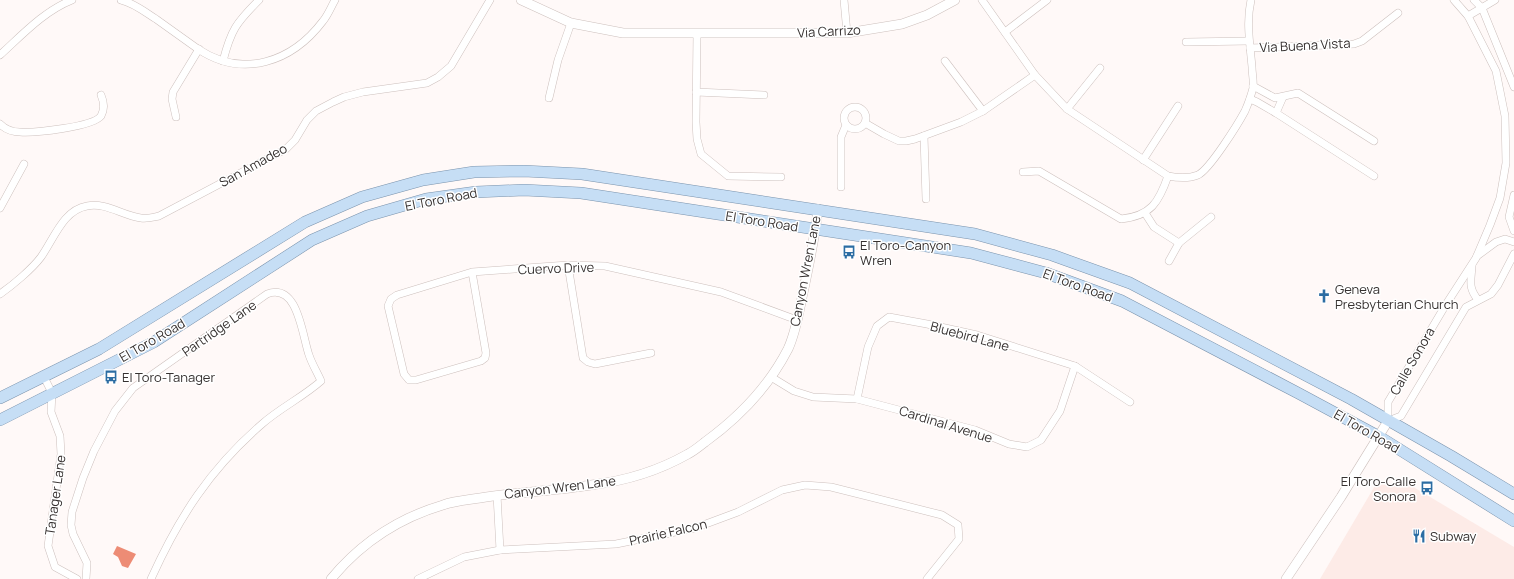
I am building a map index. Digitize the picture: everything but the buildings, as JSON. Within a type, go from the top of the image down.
[{"type":"main road","name":"El Toro Road","points":[[0,398],[99,349],[305,222],[362,197],[423,180],[474,172],[524,171],[582,174],[975,234],[1052,255],[1130,283],[1351,399],[1514,494]]},
{"type":"main road","name":"El Toro Road","points":[[0,420],[154,342],[312,240],[367,216],[426,199],[476,192],[524,190],[581,194],[972,253],[1067,280],[1122,301],[1378,436],[1514,521]]},
{"type":"street","points":[[0,55],[40,19],[58,6],[72,0]]},
{"type":"street","points":[[122,0],[142,10],[209,56],[223,61],[244,64],[264,63],[286,55],[310,36],[324,20],[335,0]]},
{"type":"street","points":[[223,61],[230,36],[236,25],[259,0]]},
{"type":"street","name":"San Amadeo","points":[[0,294],[12,286],[40,258],[69,215],[78,209],[97,205],[142,218],[160,216],[286,149],[295,140],[307,120],[316,111],[333,102],[344,97],[363,92],[427,83],[438,77],[451,66],[490,0]]},
{"type":"street","name":"Via Carrizo","points":[[521,0],[571,23],[623,33],[847,33],[902,24],[927,15],[955,0]]},
{"type":"street","points":[[844,0],[847,33]]},
{"type":"street","name":"Via Buena Vista","points":[[982,0],[1035,75],[1067,109],[1168,176],[1180,178],[1198,175],[1205,170],[1245,111],[1250,99],[1253,86],[1248,23],[1251,0]]},
{"type":"street","points":[[1005,32],[1047,0]]},
{"type":"street","name":"Calle Sonora","points":[[1286,579],[1388,421],[1388,402],[1445,306],[1474,261],[1500,198],[1506,163],[1505,116],[1496,71],[1468,16],[1454,0]]},
{"type":"street","points":[[1474,0],[1482,8],[1514,87]]},
{"type":"street","points":[[1468,16],[1495,0]]},
{"type":"street","name":"Via Buena Vista","points":[[1186,42],[1250,44],[1354,44],[1362,41],[1398,13]]},
{"type":"street","points":[[549,98],[558,60],[571,23]]},
{"type":"street","points":[[697,33],[696,139],[701,154],[728,176],[781,177]]},
{"type":"street","points":[[176,117],[172,92],[199,49]]},
{"type":"street","points":[[945,61],[983,111]]},
{"type":"street","points":[[1067,109],[1100,68]]},
{"type":"street","points":[[865,123],[899,141],[906,141],[924,136],[961,122],[983,111],[1035,75]]},
{"type":"street","points":[[1253,86],[1275,98],[1298,93],[1374,141]]},
{"type":"street","points":[[696,92],[764,95]]},
{"type":"street","points":[[0,124],[10,130],[19,132],[44,131],[86,124],[95,121],[104,109],[101,95]]},
{"type":"street","points":[[1276,113],[1283,97]]},
{"type":"street","points":[[1250,99],[1276,113],[1374,176]]},
{"type":"street","points":[[1143,160],[1178,106]]},
{"type":"street","points":[[841,187],[841,137],[846,125],[844,117],[848,109],[852,107],[861,108],[864,111],[867,119],[859,129],[850,128],[846,125]]},
{"type":"street","points":[[924,136],[926,199]]},
{"type":"street","points":[[0,208],[24,164]]},
{"type":"street","points":[[1023,172],[1039,170],[1120,218],[1128,218],[1145,213],[1158,200],[1168,176]]},
{"type":"street","points":[[1514,195],[1509,217],[1514,231]]},
{"type":"street","name":"Canyon Wren Lane","points":[[331,579],[343,564],[358,551],[389,529],[405,520],[444,504],[497,495],[593,485],[642,475],[689,454],[724,428],[749,404],[771,377],[788,348],[797,320],[816,230],[818,209]]},
{"type":"street","points":[[1145,213],[1154,227],[1179,243]]},
{"type":"street","points":[[1169,261],[1179,243],[1211,217]]},
{"type":"street","name":"Calle Sonora","points":[[1478,300],[1472,292],[1470,286],[1474,261],[1496,242],[1505,239],[1514,242]]},
{"type":"street","name":"Calle Sonora","points":[[1388,421],[1401,416],[1466,308],[1491,294],[1498,285],[1514,254]]},
{"type":"street","points":[[568,265],[582,358],[595,364],[651,353]]},
{"type":"street","name":"Cuervo Drive","points":[[472,272],[486,353],[485,358],[481,361],[416,380],[409,380],[404,374],[388,306],[391,299],[396,295],[472,272],[568,265],[605,266],[721,292],[797,320]]},
{"type":"street","name":"Partridge Lane","points":[[86,579],[87,563],[73,534],[71,525],[72,512],[94,451],[115,411],[130,392],[267,294],[277,291],[281,292],[290,299],[297,310],[309,356],[321,381],[261,425],[213,474],[192,501],[166,544],[151,579]]},
{"type":"street","name":"Bluebird Lane","points":[[857,399],[868,347],[877,326],[889,317],[977,335],[1075,366],[1130,402]]},
{"type":"street","name":"Cardinal Avenue","points":[[771,377],[794,391],[813,398],[857,399],[975,430],[1009,444],[1027,447],[1041,440],[1060,411],[1075,366]]},
{"type":"street","name":"Tanager Lane","points":[[44,377],[52,393],[51,412],[60,436],[61,454],[48,546],[55,567],[77,579]]},
{"type":"street","name":"Prairie Falcon","points":[[418,579],[464,556],[500,550],[616,544],[695,528],[738,512],[782,490],[805,485],[831,487],[942,514],[958,525],[959,539],[927,579]]},
{"type":"street","points":[[497,495],[500,550]]},
{"type":"shaded area","points":[[1376,484],[1410,485],[1514,547],[1514,579],[1320,579]]},
{"type":"shaded area","points":[[117,546],[136,554],[128,568],[122,566],[118,557],[113,554]]},
{"type":"place","name":"El Toro-Canyon Wren","points":[[849,252]]},
{"type":"place","name":"Geneva Presbyterian Church","points":[[1324,296]]},
{"type":"place","name":"El Toro-Tanager","points":[[111,377]]},
{"type":"place","name":"El Toro-Calle Sonora","points":[[1427,488]]},
{"type":"place","name":"Subway","points":[[1419,536]]}]
